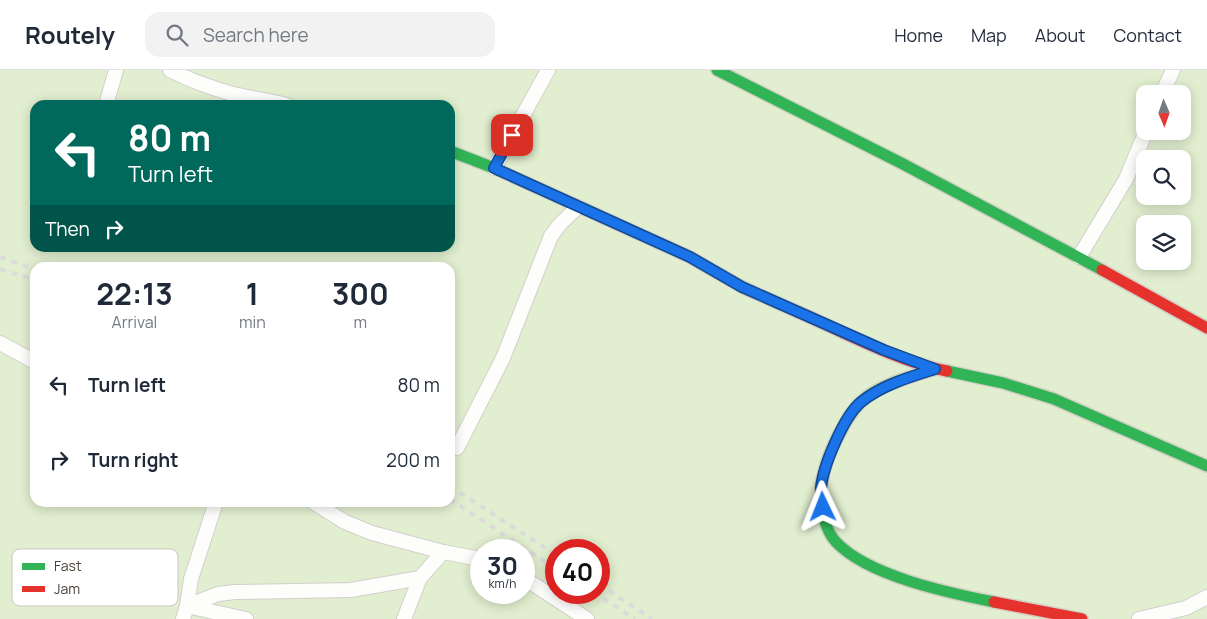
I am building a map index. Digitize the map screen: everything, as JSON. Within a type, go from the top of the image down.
[{"type":"street","points":[[107,100],[116,70]]},
{"type":"street","points":[[170,70],[190,80],[233,94],[268,100]]},
{"type":"street","points":[[494,168],[548,70]]},
{"type":"street","points":[[717,70],[814,118],[1079,257],[1207,328]]},
{"type":"street","points":[[1166,85],[1173,70]]},
{"type":"street","points":[[1079,257],[1126,179],[1142,140]]},
{"type":"street","points":[[455,153],[494,168],[690,257],[742,287],[884,350],[935,369],[1003,383],[1054,399],[1207,466]]},
{"type":"street","points":[[457,448],[503,358],[552,236],[560,224],[578,207]]},
{"type":"street","points":[[0,343],[30,359]]},
{"type":"street","points":[[935,369],[883,388],[860,402],[845,422],[832,451],[821,489],[827,528],[837,544],[855,558],[889,574],[957,593],[1082,619]]},
{"type":"street","points":[[185,612],[191,579],[214,507]]},
{"type":"street","points":[[322,507],[345,522],[372,533],[470,557]]},
{"type":"street","points":[[404,619],[420,578],[444,552]]},
{"type":"street","points":[[185,612],[218,594],[350,590],[420,578]]},
{"type":"street","points":[[535,585],[587,619]]},
{"type":"street","points":[[1139,619],[1186,608],[1207,597]]},
{"type":"street","points":[[185,612],[246,619]]},
{"type":"green space","points":[[0,70],[1207,70],[1207,619],[0,619]]},
{"type":"railway","points":[[0,257],[30,267]]},
{"type":"railway","points":[[0,269],[30,278]]},
{"type":"railway","points":[[455,489],[545,548]]},
{"type":"railway","points":[[455,502],[545,562]]},
{"type":"railway","points":[[610,591],[652,619]]},
{"type":"railway","points":[[610,603],[635,619]]},
{"type":"traffic: fast","points":[[717,70],[903,164],[1102,270]]},
{"type":"traffic: fast","points":[[455,153],[494,168],[690,257],[742,287],[798,312]]},
{"type":"traffic: fast","points":[[935,369],[901,380],[876,391],[860,403],[852,413],[837,438],[826,465],[821,489],[824,517],[828,531],[836,542],[850,554],[868,564],[888,574],[933,588],[994,602]]},
{"type":"traffic: fast","points":[[947,371],[1003,383],[1054,399],[1207,466]]},
{"type":"traffic: jam","points":[[1102,270],[1207,328]]},
{"type":"traffic: jam","points":[[798,312],[891,354],[947,371]]},
{"type":"traffic: jam","points":[[994,602],[1082,619]]},
{"type":"route","points":[[512,135],[494,168],[690,257],[742,287],[884,350],[935,369],[883,388],[860,402],[845,422],[832,451],[821,489],[823,507]]}]
